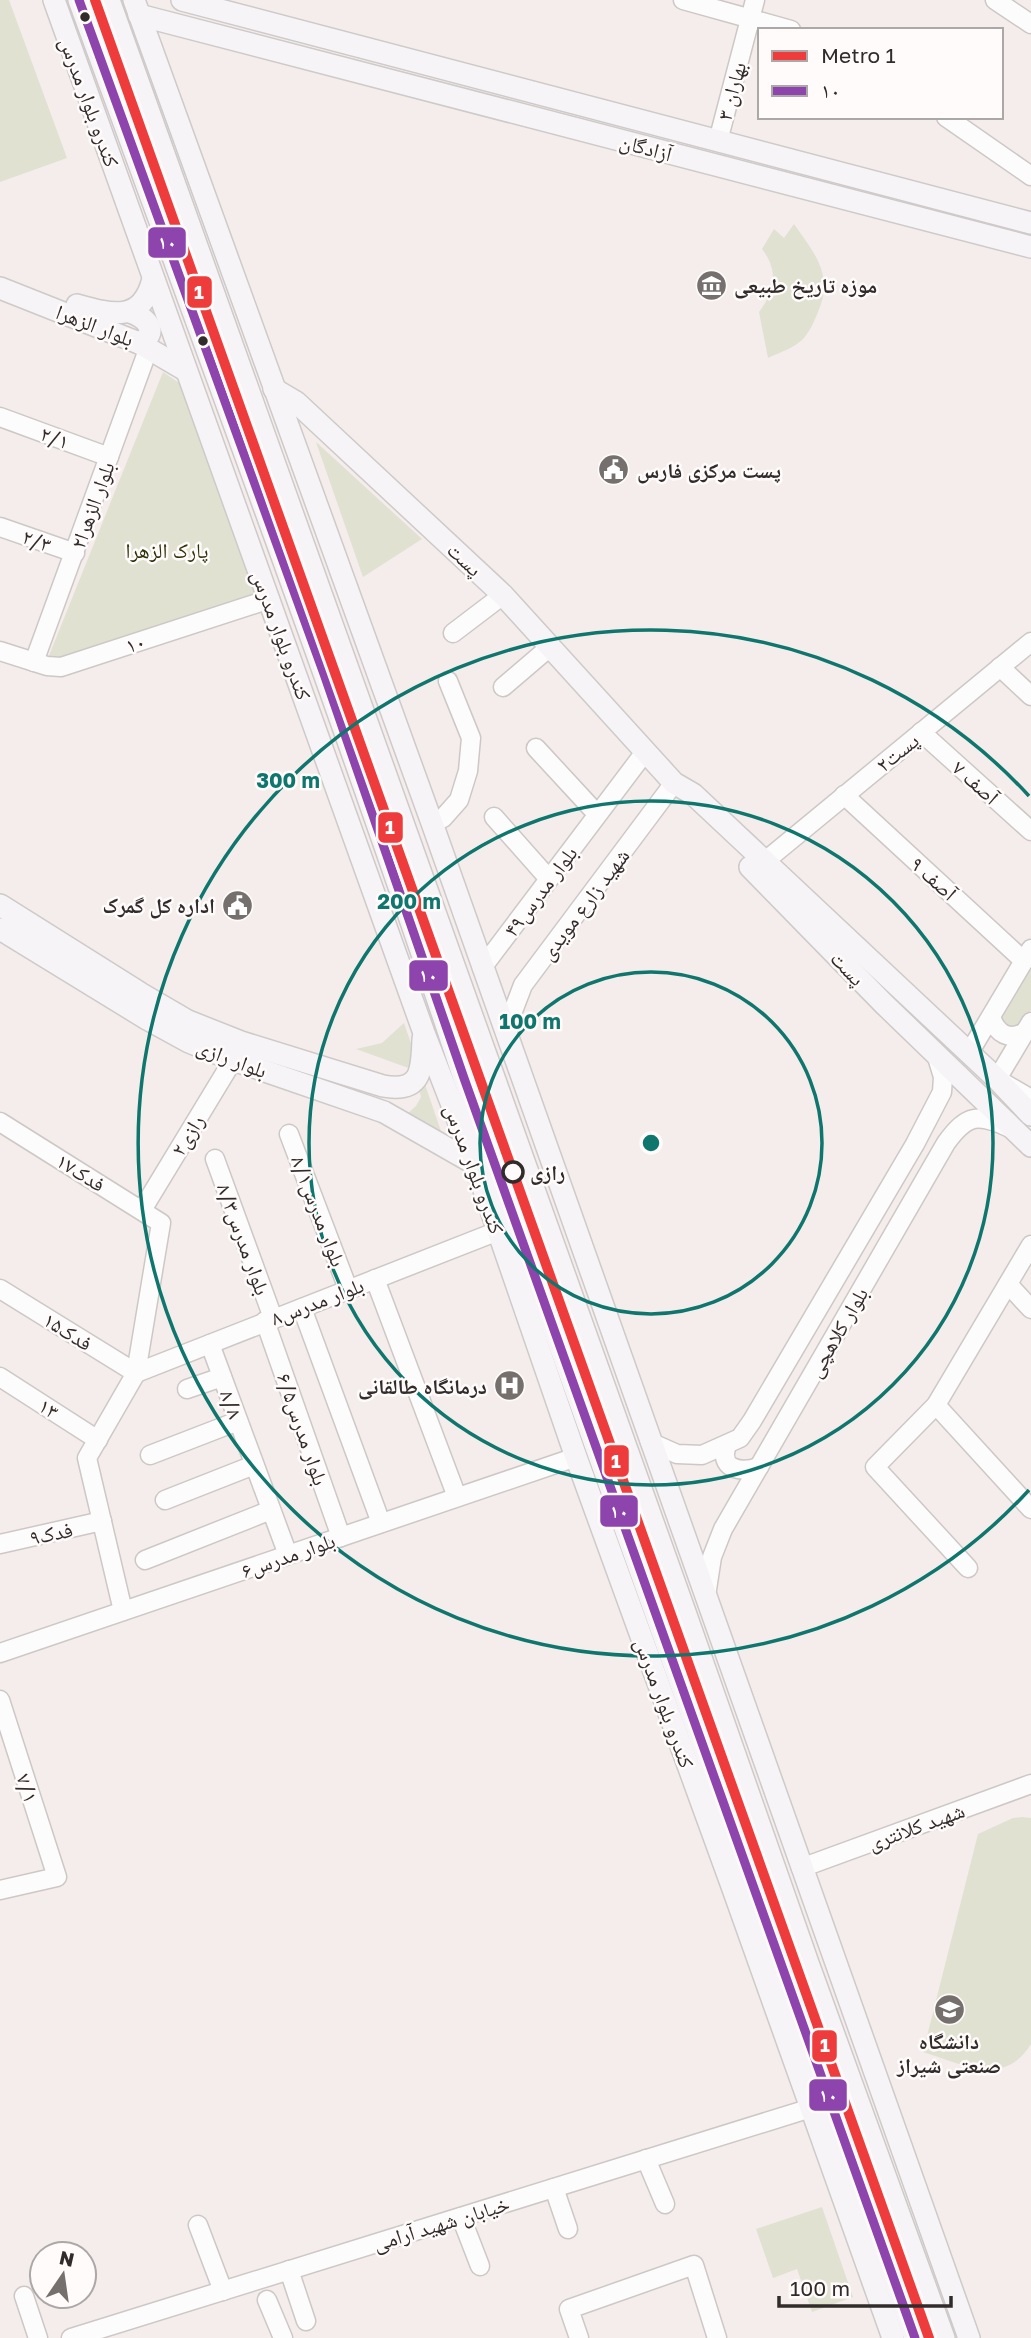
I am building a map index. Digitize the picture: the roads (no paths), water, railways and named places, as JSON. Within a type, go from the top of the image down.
[{"type":"main road","name":"کندرو بلوار مدرس","points":[[54,0],[424,1033],[475,1164],[576,1457],[893,2338]]},
{"type":"main road","points":[[75,57],[78,0]]},
{"type":"main road","points":[[78,0],[229,407],[417,937],[465,1081],[915,2338]]},
{"type":"main road","points":[[109,0],[944,2338]]},
{"type":"main road","name":"آزادگان","points":[[182,0],[1031,223]]},
{"type":"main road","points":[[136,8],[432,823],[969,2338]]},
{"type":"main road","name":"آزادگان","points":[[136,8],[164,10],[1031,247]]},
{"type":"main road","points":[[935,222],[942,200]]},
{"type":"main road","name":"بلوار الزهرا","points":[[0,275],[103,312],[119,314],[130,312],[150,291],[153,279]]},
{"type":"main road","name":"بلوار الزهرا","points":[[0,288],[144,345],[186,370]]},
{"type":"main road","points":[[130,312],[144,318],[149,324],[144,345]]},
{"type":"main road","name":"پست","points":[[274,389],[296,402],[503,594],[674,783],[693,793],[884,1004],[1023,1138]]},
{"type":"main road","points":[[307,556],[297,434],[307,429],[333,436]]},
{"type":"main road","points":[[261,578],[301,613]]},
{"type":"main road","points":[[407,835],[456,895]]},
{"type":"main road","name":"پست","points":[[758,866],[899,988],[997,1079],[1031,1115]]},
{"type":"main road","name":"بلوار رازی","points":[[0,905],[188,1021],[241,1042],[383,1086],[396,1089],[410,1086],[418,1077],[423,1065],[424,1033]]},
{"type":"main road","name":"بلوار رازی","points":[[0,929],[189,1042],[384,1112],[475,1164]]},
{"type":"main road","points":[[884,1004],[899,988]]},
{"type":"main road","points":[[515,1137],[530,1104]]},
{"type":"main road","points":[[580,1397],[604,1387]]},
{"type":"main road","points":[[685,1615],[698,1577]]},
{"type":"main road","points":[[645,1581],[633,1613],[663,1630]]},
{"type":"main road","points":[[685,1615],[716,1629]]},
{"type":"main road","points":[[726,1870],[756,1890]]},
{"type":"main road","points":[[745,1923],[756,1890]]},
{"type":"main road","points":[[846,1995],[852,2082]]},
{"type":"street","points":[[683,0],[784,28]]},
{"type":"street","name":"بهاران ۳","points":[[718,141],[755,0]]},
{"type":"street","points":[[995,0],[1031,24]]},
{"type":"street","points":[[949,119],[1031,176]]},
{"type":"street","name":"بلوار الزهرا۲","points":[[34,662],[109,457],[144,345]]},
{"type":"street","name":"۲/۱","points":[[0,417],[109,457]]},
{"type":"street","name":"۲/۳","points":[[0,527],[75,553]]},
{"type":"street","points":[[453,633],[503,594]]},
{"type":"street","name":"۱۰","points":[[0,651],[47,666],[61,667],[270,599]]},
{"type":"street","name":"پست۲","points":[[758,866],[1031,642]]},
{"type":"street","points":[[503,687],[551,646]]},
{"type":"street","points":[[1000,667],[1031,696]]},
{"type":"street","points":[[432,823],[443,818],[459,800],[468,771],[471,738],[448,681]]},
{"type":"street","name":"۷ آصف","points":[[921,732],[1031,831]]},
{"type":"street","points":[[536,748],[597,814]]},
{"type":"street","name":"بلوار مدرس۴۹","points":[[482,968],[645,751]]},
{"type":"street","name":"شهید زارع مویدی","points":[[505,1032],[523,985],[674,783]]},
{"type":"street","name":"۹ آصف","points":[[844,796],[1028,955]]},
{"type":"street","points":[[494,817],[549,879]]},
{"type":"street","points":[[969,1053],[1028,955]]},
{"type":"street","points":[[492,997],[523,985]]},
{"type":"street","points":[[991,1017],[995,1027],[1004,1036],[1016,1037],[1028,1027]]},
{"type":"street","points":[[1028,1027],[997,1079],[1031,1099]]},
{"type":"street","name":"بلوار کلاهچی","points":[[650,1442],[677,1454],[702,1455],[740,1438],[920,1135],[942,1092],[943,1077],[936,1054]]},
{"type":"street","name":"رازی۲","points":[[142,1209],[233,1060]]},
{"type":"street","name":"بلوار کلاهچی","points":[[706,1599],[712,1557],[723,1529],[959,1125],[976,1118],[995,1121],[1023,1138]]},
{"type":"street","name":"فدک۱۷","points":[[0,1122],[161,1223],[136,1373]]},
{"type":"street","points":[[920,1135],[932,1132],[938,1134],[943,1149]]},
{"type":"street","name":"بلوار مدرس۸/۱","points":[[289,1134],[348,1289]]},
{"type":"street","name":"بلوار مدرس۸/۳","points":[[215,1159],[269,1319]]},
{"type":"street","name":"بلوار مدرس۸","points":[[136,1373],[498,1231]]},
{"type":"street","points":[[968,1568],[876,1467],[936,1405],[1031,1245]]},
{"type":"street","points":[[375,1279],[457,1497]]},
{"type":"street","points":[[1008,1284],[1031,1309]]},
{"type":"street","name":"فدک۱۵","points":[[0,1289],[136,1373]]},
{"type":"street","points":[[302,1308],[381,1523]]},
{"type":"street","name":"بلوار مدرس۶/۵","points":[[269,1319],[341,1536]]},
{"type":"street","name":"۸/۸","points":[[210,1343],[288,1555]]},
{"type":"street","points":[[123,1611],[87,1458],[136,1373]]},
{"type":"street","name":"۱۳","points":[[0,1377],[98,1440]]},
{"type":"street","points":[[187,1389],[222,1377]]},
{"type":"street","points":[[936,1405],[1031,1509]]},
{"type":"street","points":[[150,1455],[238,1420]]},
{"type":"street","points":[[727,1445],[725,1461],[731,1467],[750,1470],[759,1467]]},
{"type":"street","name":"بلوار مدرس۶","points":[[0,1653],[576,1457]]},
{"type":"street","points":[[165,1500],[254,1465]]},
{"type":"street","points":[[145,1560],[271,1510]]},
{"type":"street","name":"فدک۹","points":[[0,1544],[102,1521]]},
{"type":"street","name":"۷/۱","points":[[0,1890],[57,1877],[2,1712]]},
{"type":"street","name":"شهید کلانتری","points":[[801,1868],[1031,1784]]},
{"type":"street","name":"خیابان شهید آرامی","points":[[83,2336],[811,2108]]},
{"type":"street","points":[[646,2159],[665,2204]]},
{"type":"street","points":[[554,2188],[568,2229]]},
{"type":"street","points":[[461,2217],[480,2266]]},
{"type":"street","points":[[198,2225],[223,2291]]},
{"type":"street","points":[[579,2338],[569,2309],[694,2265],[717,2338]]},
{"type":"street","points":[[289,2270],[306,2321]]},
{"type":"street","points":[[24,2296],[38,2338]]},
{"type":"street","points":[[267,2300],[283,2338]]},
{"type":"metro line","name":"1","points":[[95,0],[929,2338]]},
{"type":"place","name":"موزه تاریخ طبیعی","points":[[711,285]]},
{"type":"place","name":"پست مرکزی فارس","points":[[614,470]]},
{"type":"place","name":"اداره کل گمرک","points":[[238,905]]},
{"type":"place","name":"رازی","points":[[513,1172]]},
{"type":"place","name":"درمانگاه طالقانی","points":[[510,1386]]},
{"type":"place","name":"دانشگاه صنعتی شیراز","points":[[949,2009]]},
{"type":"park label","name":"پارک الزهرا","points":[[167,550]]}]
